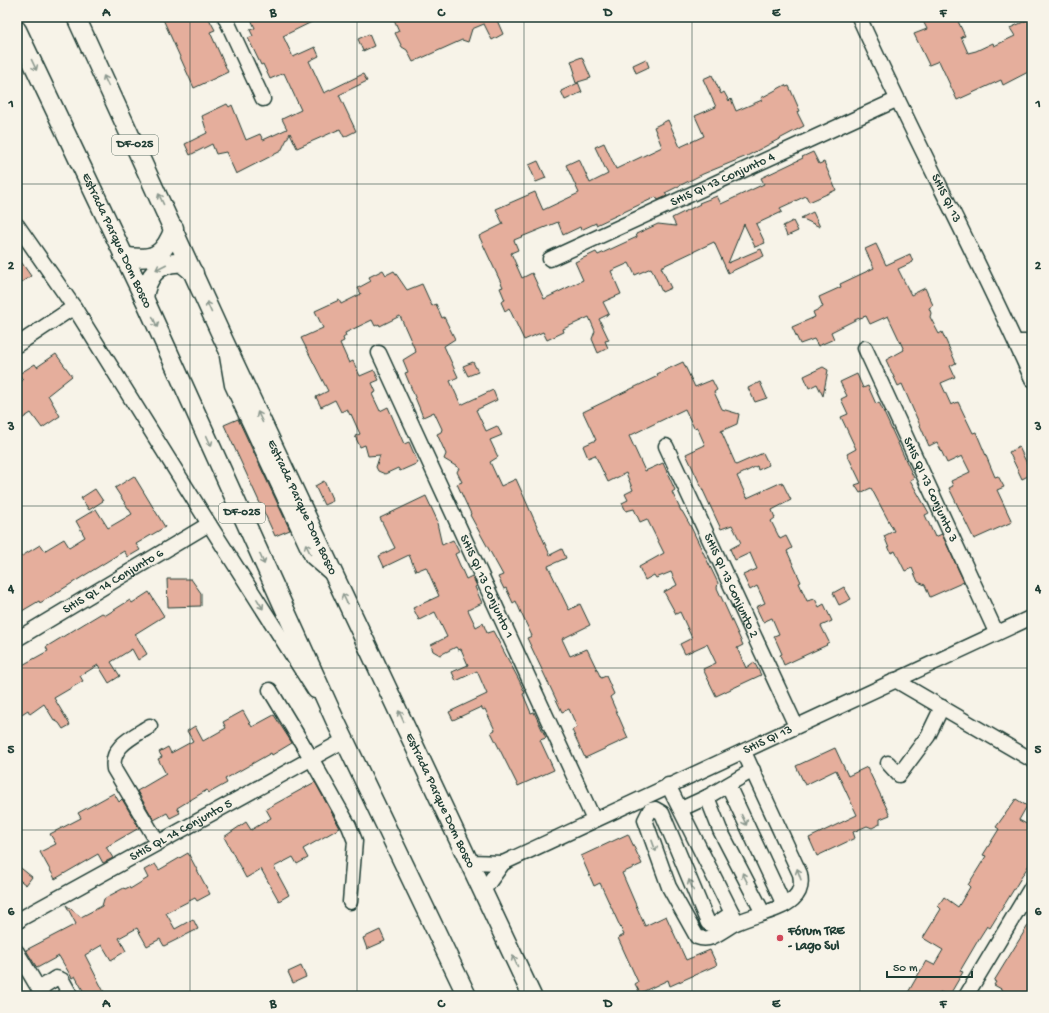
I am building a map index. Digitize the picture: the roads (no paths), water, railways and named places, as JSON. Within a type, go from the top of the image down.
[{"type":"main road","name":"Estrada Parque Dom Bosco","points":[[76,17],[174,228],[224,341],[532,996]]},
{"type":"main road","name":"Estrada Parque Dom Bosco","points":[[17,30],[144,298],[335,720],[467,996]]},
{"type":"main road","points":[[123,256],[138,258],[155,256],[169,243],[174,228]]},
{"type":"main road","points":[[144,298],[149,279],[154,271],[166,265],[182,263],[194,273]]},
{"type":"street","points":[[225,17],[263,99]]},
{"type":"street","name":"SHIS QI 13","points":[[859,17],[896,100],[1016,342],[1032,379]]},
{"type":"street","name":"SHIS QI 13 Conjunto 4","points":[[550,259],[896,100]]},
{"type":"street","points":[[17,225],[74,307],[309,683],[335,720]]},
{"type":"street","points":[[17,345],[74,307]]},
{"type":"street","points":[[1016,342],[1032,342]]},
{"type":"street","name":"SHIS QI 13 Conjunto 3","points":[[866,348],[996,632]]},
{"type":"street","name":"SHIS QI 13 Conjunto 1","points":[[379,353],[594,820]]},
{"type":"street","name":"SHIS QI 13 Conjunto 2","points":[[666,446],[796,726]]},
{"type":"street","name":"SHIS QL 14 Conjunto 6","points":[[17,639],[209,524]]},
{"type":"street","name":"SHIS QI 13","points":[[470,862],[503,863],[668,785],[744,752],[996,632],[1032,617]]},
{"type":"street","points":[[895,680],[1032,760]]},
{"type":"street","points":[[270,690],[312,758],[349,826],[354,841],[350,902]]},
{"type":"street","points":[[888,763],[899,775],[928,736],[942,708]]},
{"type":"street","points":[[150,726],[121,745],[114,754],[113,762],[114,769],[158,843]]},
{"type":"street","name":"SHIS QL 14 Conjunto 5","points":[[19,920],[345,740]]},
{"type":"street","points":[[735,918],[706,938],[701,939],[694,935],[669,887],[645,820],[650,810],[655,809],[662,813],[708,923],[714,925],[735,918],[763,913],[793,900],[799,892],[802,884],[800,874],[744,752]]},
{"type":"street","points":[[682,809],[707,797],[753,770]]},
{"type":"street","points":[[668,785],[682,809],[735,918]]},
{"type":"street","points":[[728,785],[784,905]]},
{"type":"street","points":[[707,797],[720,830],[763,913]]},
{"type":"street","name":"SHIS QI 13","points":[[483,891],[503,863]]},
{"type":"street","points":[[966,996],[1032,886]]},
{"type":"street","points":[[17,952],[41,993],[56,978],[62,980],[71,996]]},
{"type":"place","name":"Fórum TRE - Lago Sul","points":[[780,938]]}]
